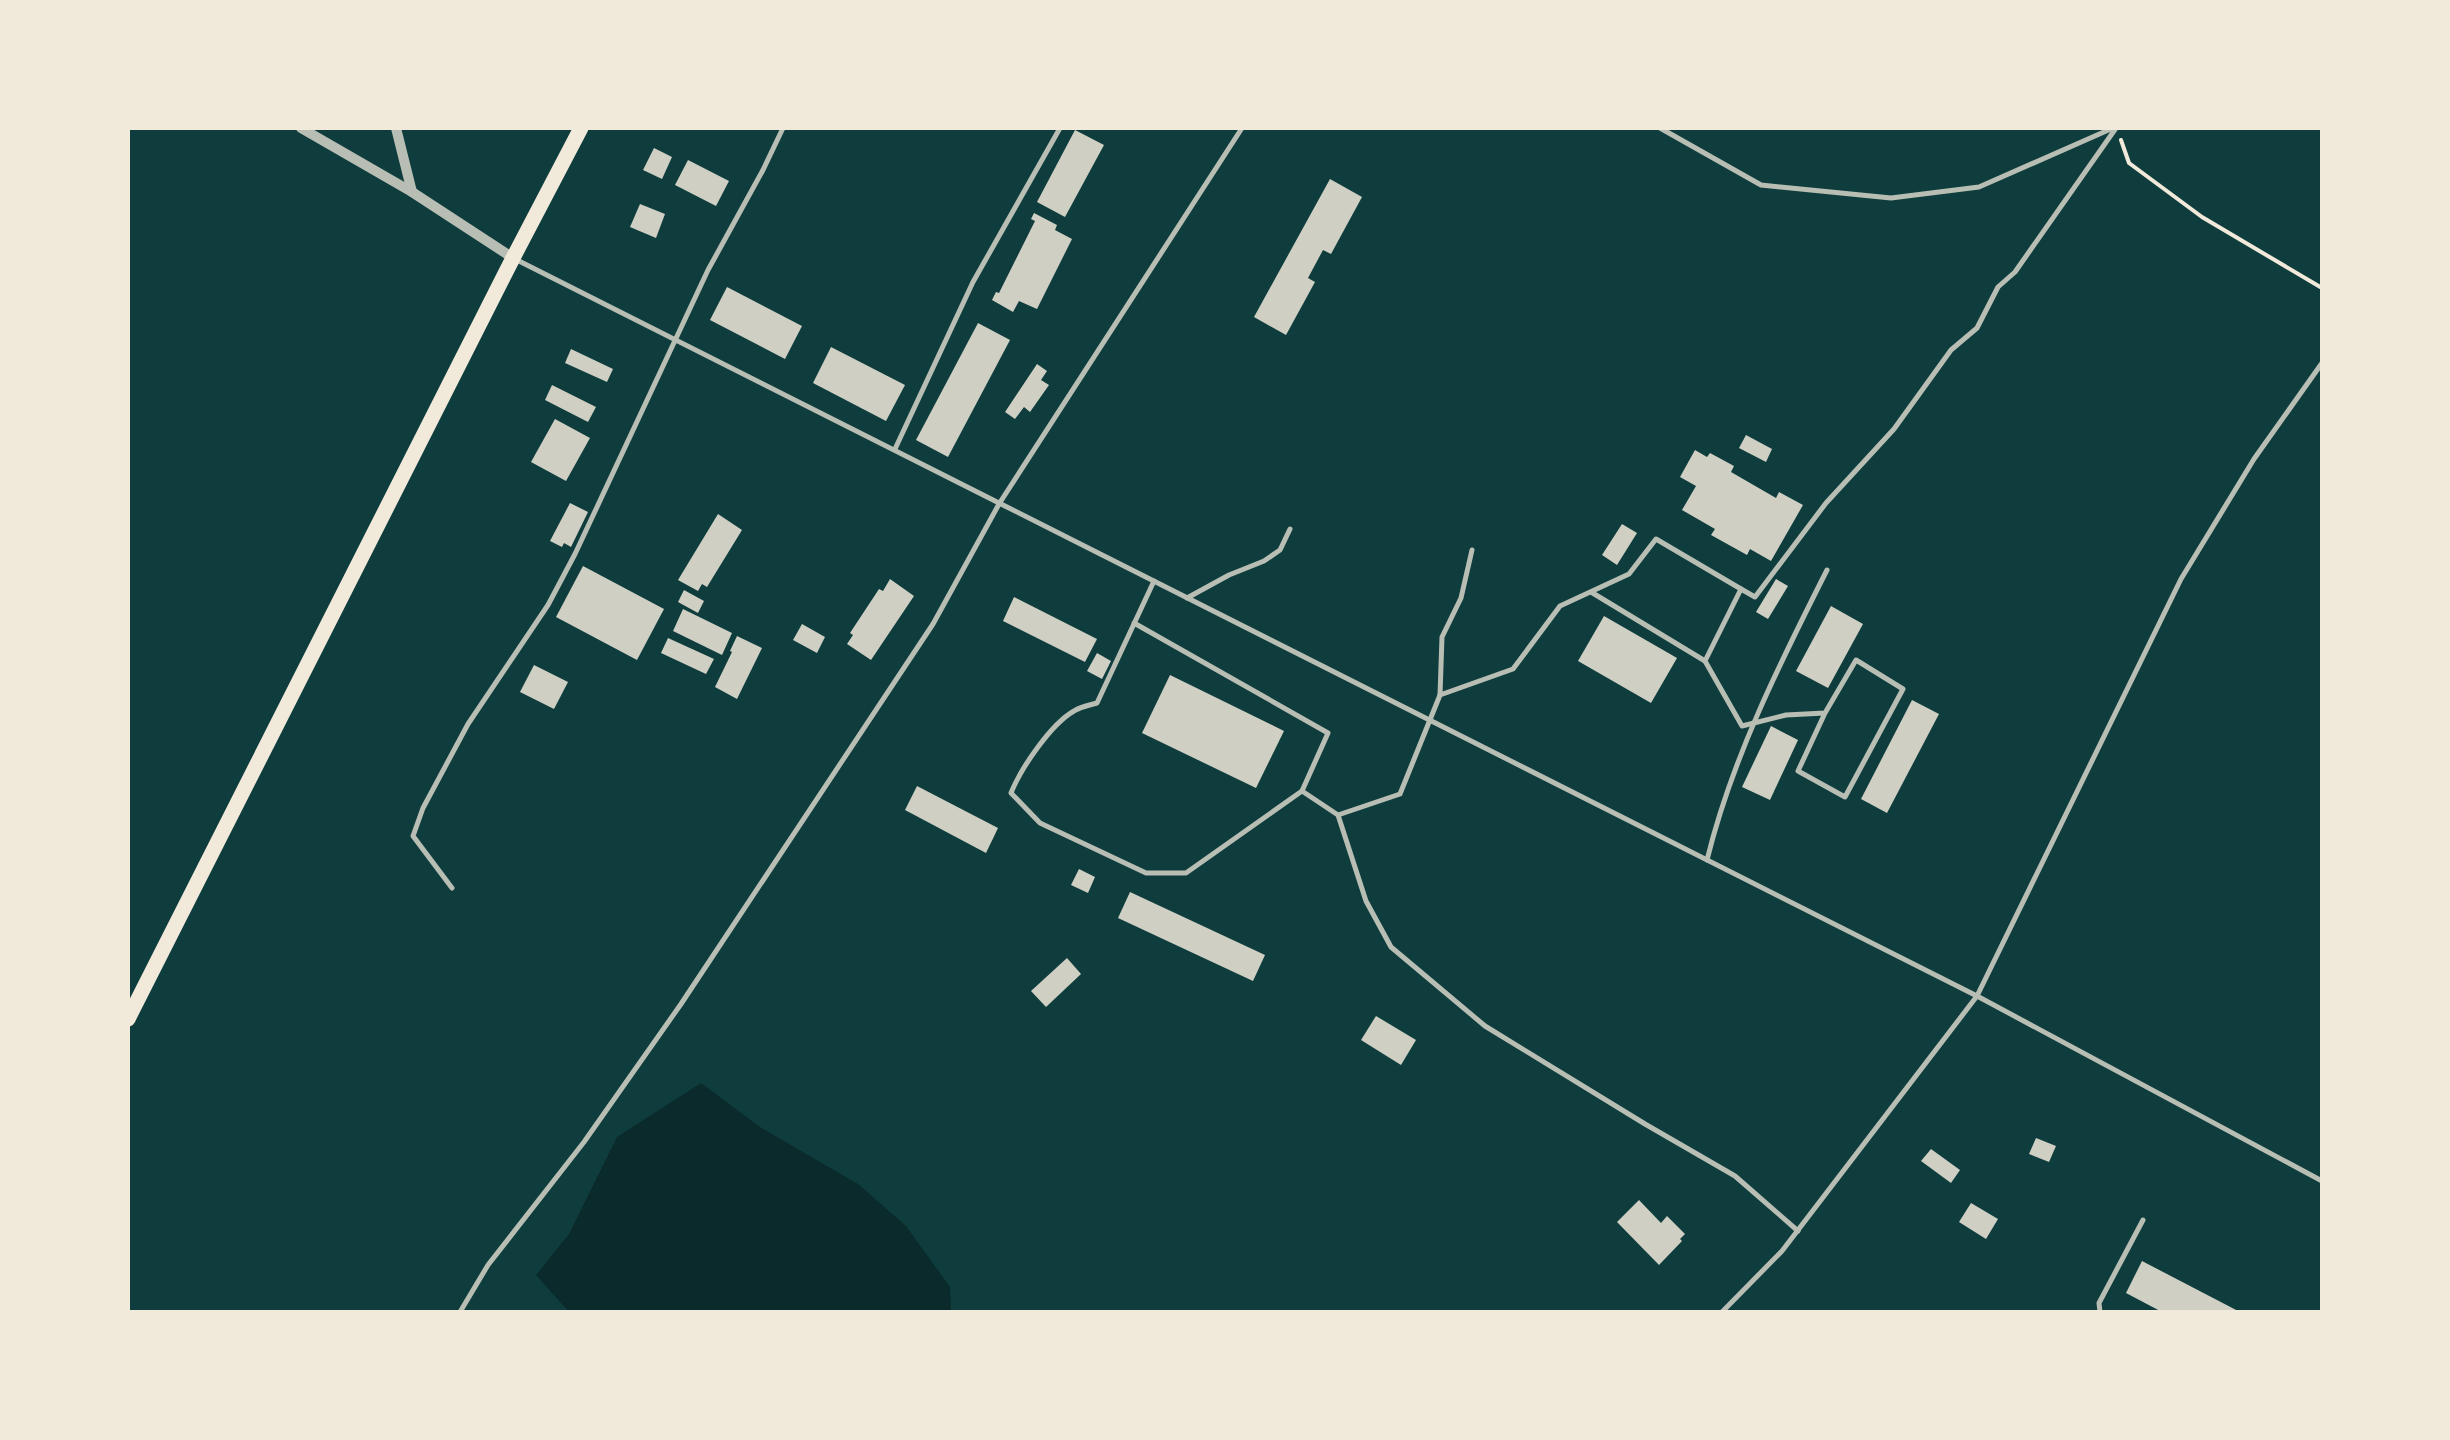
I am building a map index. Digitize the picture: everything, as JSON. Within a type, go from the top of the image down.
[{"type":"highway","points":[[128,1019],[581,128]]},
{"type":"street","points":[[301,128],[412,192],[513,258]]},
{"type":"street","points":[[396,128],[412,192]]},
{"type":"lane","points":[[452,888],[414,836],[423,808],[468,724],[548,605],[576,554],[708,270],[784,128]]},
{"type":"lane","points":[[894,450],[973,282],[1060,128]]},
{"type":"lane","points":[[460,1312],[488,1265],[584,1142],[681,1004],[933,624],[1000,504],[1242,128]]},
{"type":"lane","points":[[1660,128],[1762,186],[1891,198],[1980,187],[2116,128]]},
{"type":"lane","points":[[1440,695],[1513,669],[1560,606],[1628,574],[1656,540],[1754,597],[1826,502],[1894,429],[1951,350],[1977,328],[1998,287],[2015,272],[2116,128]]},
{"type":"lane","points":[[513,258],[1977,996],[2322,1181]]},
{"type":"lane","points":[[1722,1312],[1782,1251],[1977,996],[2181,579],[2254,459],[2322,363]]},
{"type":"lane","points":[[2314,375],[2322,381]]},
{"type":"lane","points":[[1187,598],[1264,561],[1280,550],[1290,529]]},
{"type":"lane","points":[[1338,815],[1400,794],[1440,695],[1442,637],[1461,598],[1472,550]]},
{"type":"lane","points":[[1708,860],[1718,815],[1774,675],[1826,570]]},
{"type":"lane","points":[[1134,623],[1328,733],[1302,791],[1186,873],[1146,873],[1040,822],[1012,793],[1018,776],[1044,740],[1073,711],[1097,703],[1134,623],[1154,581]]},
{"type":"lane","points":[[1705,660],[1741,589]]},
{"type":"lane","points":[[1590,592],[1705,660],[1742,726],[1786,715],[1825,713]]},
{"type":"lane","points":[[1856,660],[1903,689],[1844,797],[1798,771],[1825,713],[1856,660]]},
{"type":"lane","points":[[1302,791],[1338,815],[1366,901],[1391,947],[1485,1026],[1735,1176],[1798,1231]]},
{"type":"lane","points":[[2100,1312],[2100,1303],[2142,1220]]},
{"type":"path","points":[[2116,128],[2128,163],[2202,217],[2322,288]]},
{"type":"water","points":[[701,1083],[760,1127],[858,1184],[906,1226],[950,1287],[951,1312],[569,1312],[536,1275],[569,1234],[617,1137]]},
{"type":"building","points":[[1075,130],[1104,145],[1065,217],[1037,202]]},
{"type":"building","points":[[654,148],[672,157],[662,179],[643,170]]},
{"type":"building","points":[[688,160],[729,181],[716,206],[675,185]]},
{"type":"building","points":[[1330,179],[1362,197],[1331,254],[1323,250],[1308,278],[1315,282],[1286,335],[1254,317]]},
{"type":"building","points":[[640,204],[665,214],[656,238],[630,227]]},
{"type":"building","points":[[1034,213],[1057,225],[1055,230],[1072,239],[1037,309],[1019,301],[1013,312],[992,300],[1035,221],[1031,219]]},
{"type":"building","points":[[727,287],[802,326],[785,359],[710,320]]},
{"type":"building","points":[[978,323],[1010,340],[948,457],[916,440]]},
{"type":"building","points":[[831,347],[905,385],[886,421],[813,383]]},
{"type":"building","points":[[571,349],[613,369],[607,382],[565,363]]},
{"type":"building","points":[[1037,364],[1047,371],[1041,380],[1049,385],[1030,412],[1024,407],[1015,419],[1005,412]]},
{"type":"building","points":[[552,385],[596,407],[588,422],[545,400]]},
{"type":"building","points":[[555,419],[590,438],[566,481],[531,462]]},
{"type":"building","points":[[1746,435],[1772,449],[1766,462],[1739,448]]},
{"type":"building","points":[[1695,450],[1734,466],[1731,472],[1776,498],[1779,492],[1803,505],[1771,561],[1750,549],[1747,555],[1711,535],[1715,529],[1682,510],[1696,486],[1680,477]]},
{"type":"building","points":[[570,503],[588,512],[571,547],[564,543],[562,547],[550,541]]},
{"type":"building","points":[[718,514],[742,530],[707,587],[702,584],[698,591],[678,580]]},
{"type":"building","points":[[1622,524],[1637,533],[1617,565],[1602,555]]},
{"type":"building","points":[[583,566],[664,609],[637,660],[556,617]]},
{"type":"building","points":[[890,579],[914,596],[871,660],[847,644],[879,589],[883,591]]},
{"type":"building","points":[[1776,579],[1788,586],[1768,619],[1756,612]]},
{"type":"building","points":[[684,590],[704,601],[698,613],[678,602]]},
{"type":"building","points":[[1014,597],[1097,639],[1085,662],[1003,621]]},
{"type":"building","points":[[1831,606],[1863,624],[1828,688],[1796,671]]},
{"type":"building","points":[[683,609],[732,633],[722,655],[673,631]]},
{"type":"building","points":[[1604,616],[1677,658],[1651,703],[1578,661]]},
{"type":"building","points":[[802,624],[825,637],[817,653],[793,640]]},
{"type":"building","points":[[737,636],[762,648],[737,699],[715,687]]},
{"type":"building","points":[[668,638],[714,659],[706,674],[661,653]]},
{"type":"building","points":[[1097,653],[1111,661],[1102,679],[1087,671]]},
{"type":"building","points":[[534,665],[568,682],[554,709],[520,692]]},
{"type":"building","points":[[1170,675],[1284,731],[1256,788],[1142,733]]},
{"type":"building","points":[[1912,700],[1939,714],[1887,813],[1861,799]]},
{"type":"building","points":[[1771,726],[1798,740],[1770,800],[1742,787]]},
{"type":"building","points":[[917,786],[998,828],[986,853],[905,810]]},
{"type":"building","points":[[1079,869],[1095,877],[1088,893],[1071,885]]},
{"type":"building","points":[[1130,892],[1265,955],[1253,981],[1118,918]]},
{"type":"building","points":[[1067,958],[1081,974],[1046,1007],[1031,991]]},
{"type":"building","points":[[1376,1016],[1416,1040],[1401,1065],[1361,1040]]},
{"type":"building","points":[[2036,1138],[2056,1146],[2049,1162],[2029,1154]]},
{"type":"building","points":[[1931,1149],[1960,1170],[1951,1183],[1921,1161]]},
{"type":"building","points":[[1639,1200],[1661,1223],[1667,1216],[1685,1234],[1659,1265],[1617,1222]]},
{"type":"building","points":[[1971,1203],[1998,1219],[1986,1239],[1959,1222]]},
{"type":"building","points":[[2142,1261],[2240,1312],[2162,1312],[2126,1293]]}]
